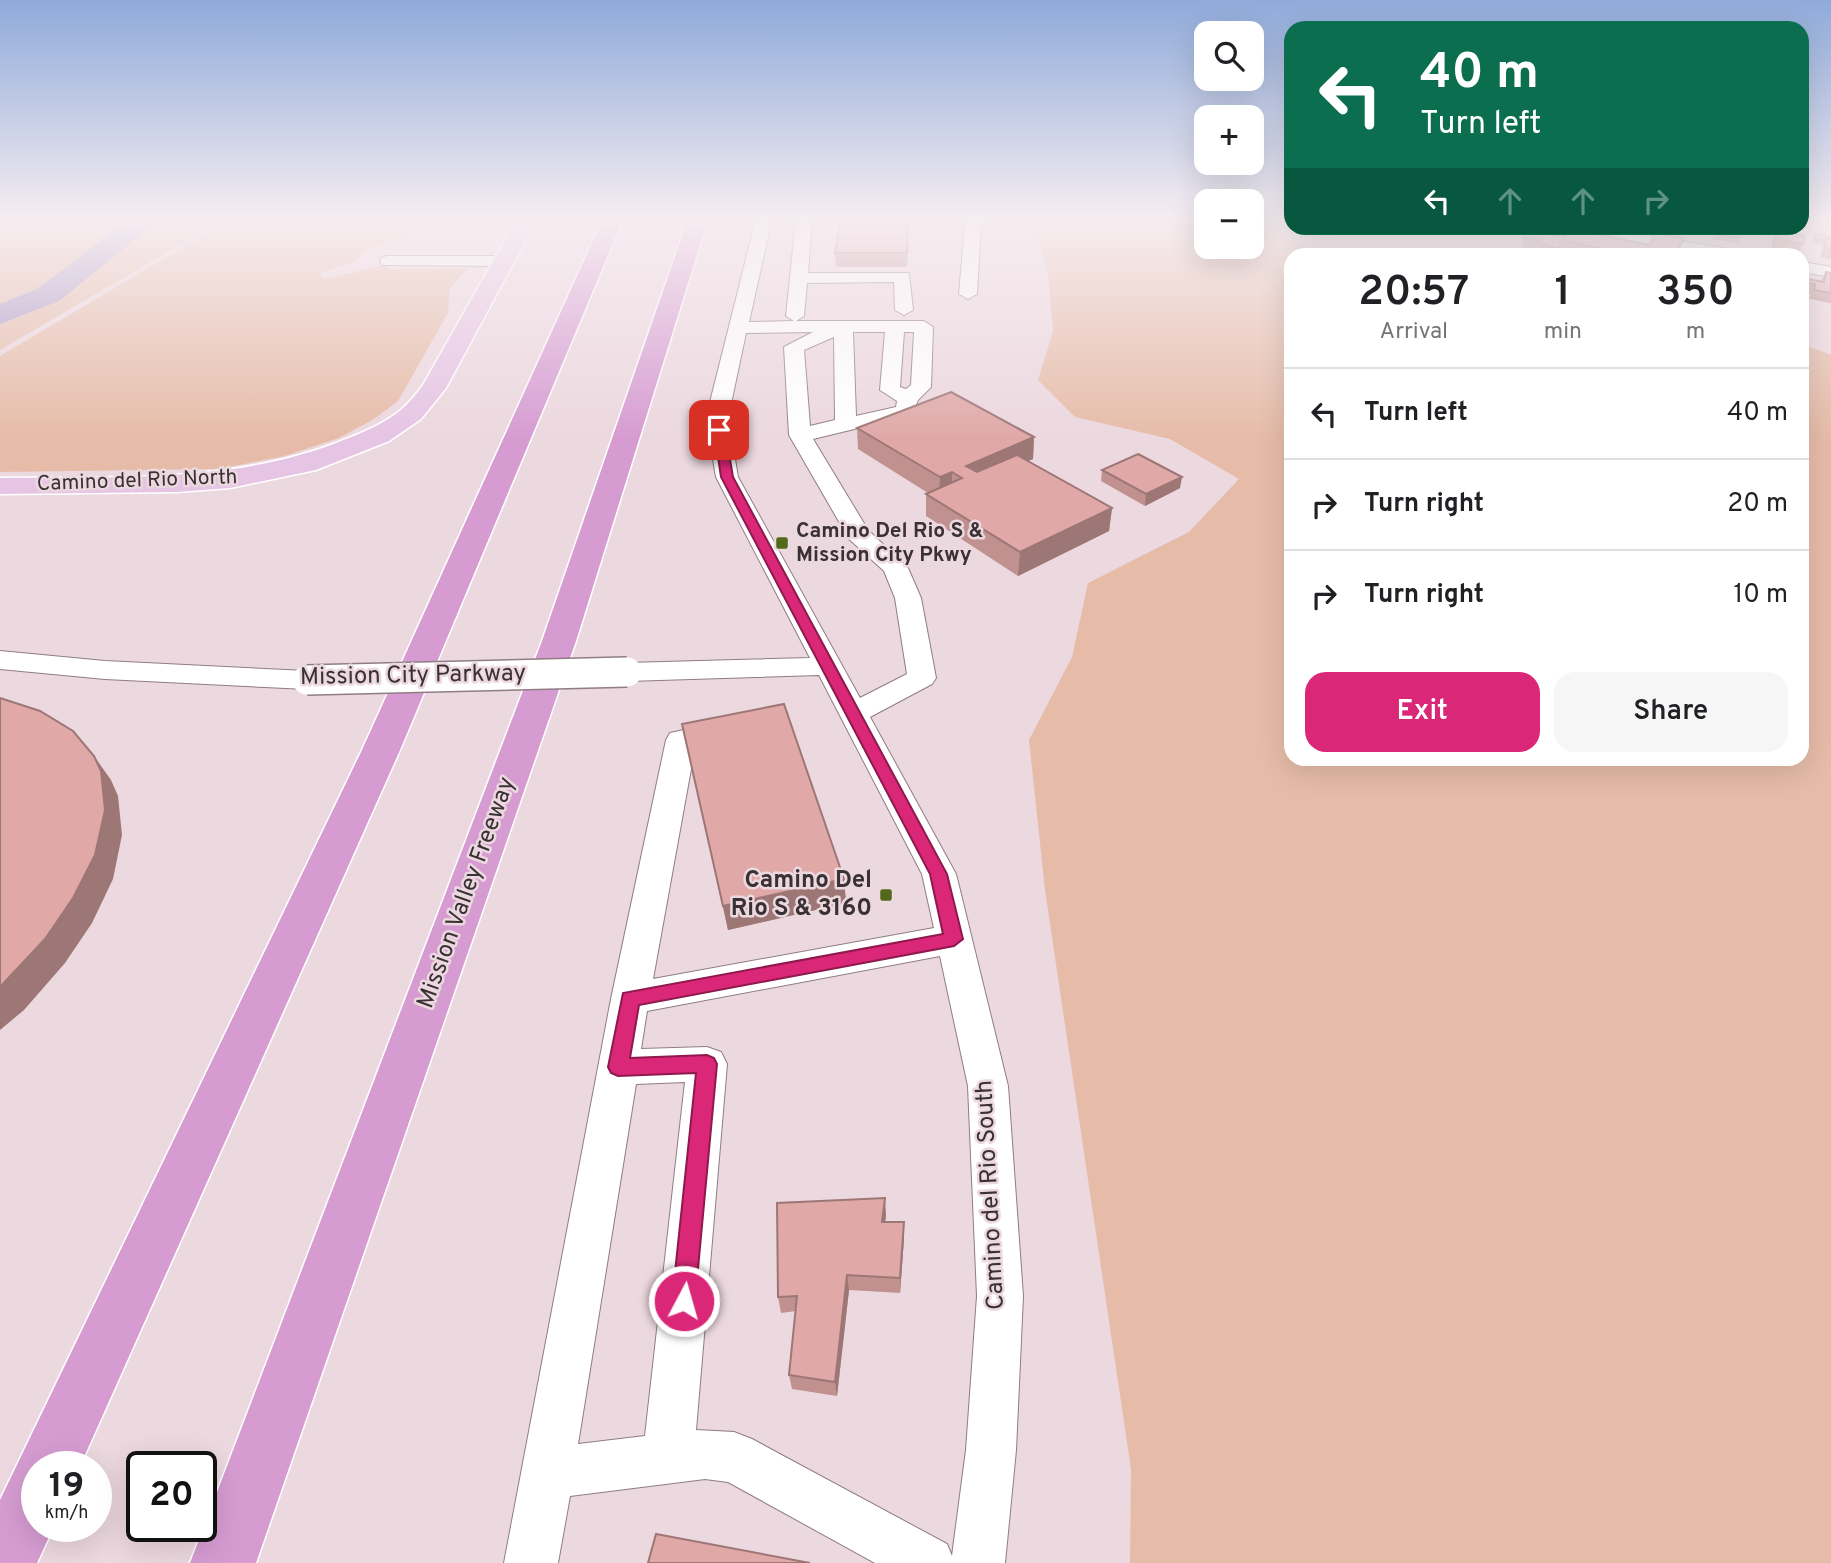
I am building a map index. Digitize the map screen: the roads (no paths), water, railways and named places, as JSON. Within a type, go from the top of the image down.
[{"type":"highway","points":[[55,1451],[381,750],[581,292]]},
{"type":"highway","name":"Mission Valley Freeway","points":[[223,1563],[559,641],[674,292]]},
{"type":"highway","points":[[4,1563],[21,1526]]},
{"type":"main road","name":"Camino del Rio North","points":[[0,486],[177,484],[230,480],[294,468],[359,445],[398,424],[423,403],[487,292]]},
{"type":"street","name":"Camino del Rio South","points":[[747,292],[717,418],[727,477],[939,874],[988,1086],[1000,1296],[991,1450],[978,1563]]},
{"type":"street","points":[[795,316],[797,292]]},
{"type":"street","points":[[851,301],[852,292]]},
{"type":"street","points":[[899,318],[902,292]]},
{"type":"street","points":[[738,328],[843,326],[899,318],[924,327],[921,387],[908,398],[905,411],[800,435]]},
{"type":"street","points":[[843,326],[846,423]]},
{"type":"street","points":[[843,326],[794,347],[800,435],[858,534],[895,568],[908,598],[922,678],[852,713]]},
{"type":"street","name":"Mission City Parkway","points":[[0,660],[105,670],[307,680],[827,666]]},
{"type":"street","points":[[531,1563],[630,999],[681,740],[762,723]]},
{"type":"street","points":[[630,999],[954,939]]},
{"type":"street","points":[[618,1067],[707,1064],[668,1459]]},
{"type":"street","points":[[548,1474],[705,1454],[734,1457],[928,1563]]},
{"type":"waterway","points":[[0,315],[52,292]]},
{"type":"place","name":"Camino Del Rio S & Mission City Pkwy","points":[[782,543]]},
{"type":"place","name":"Camino Del Rio S & 3160","points":[[886,895]]}]
